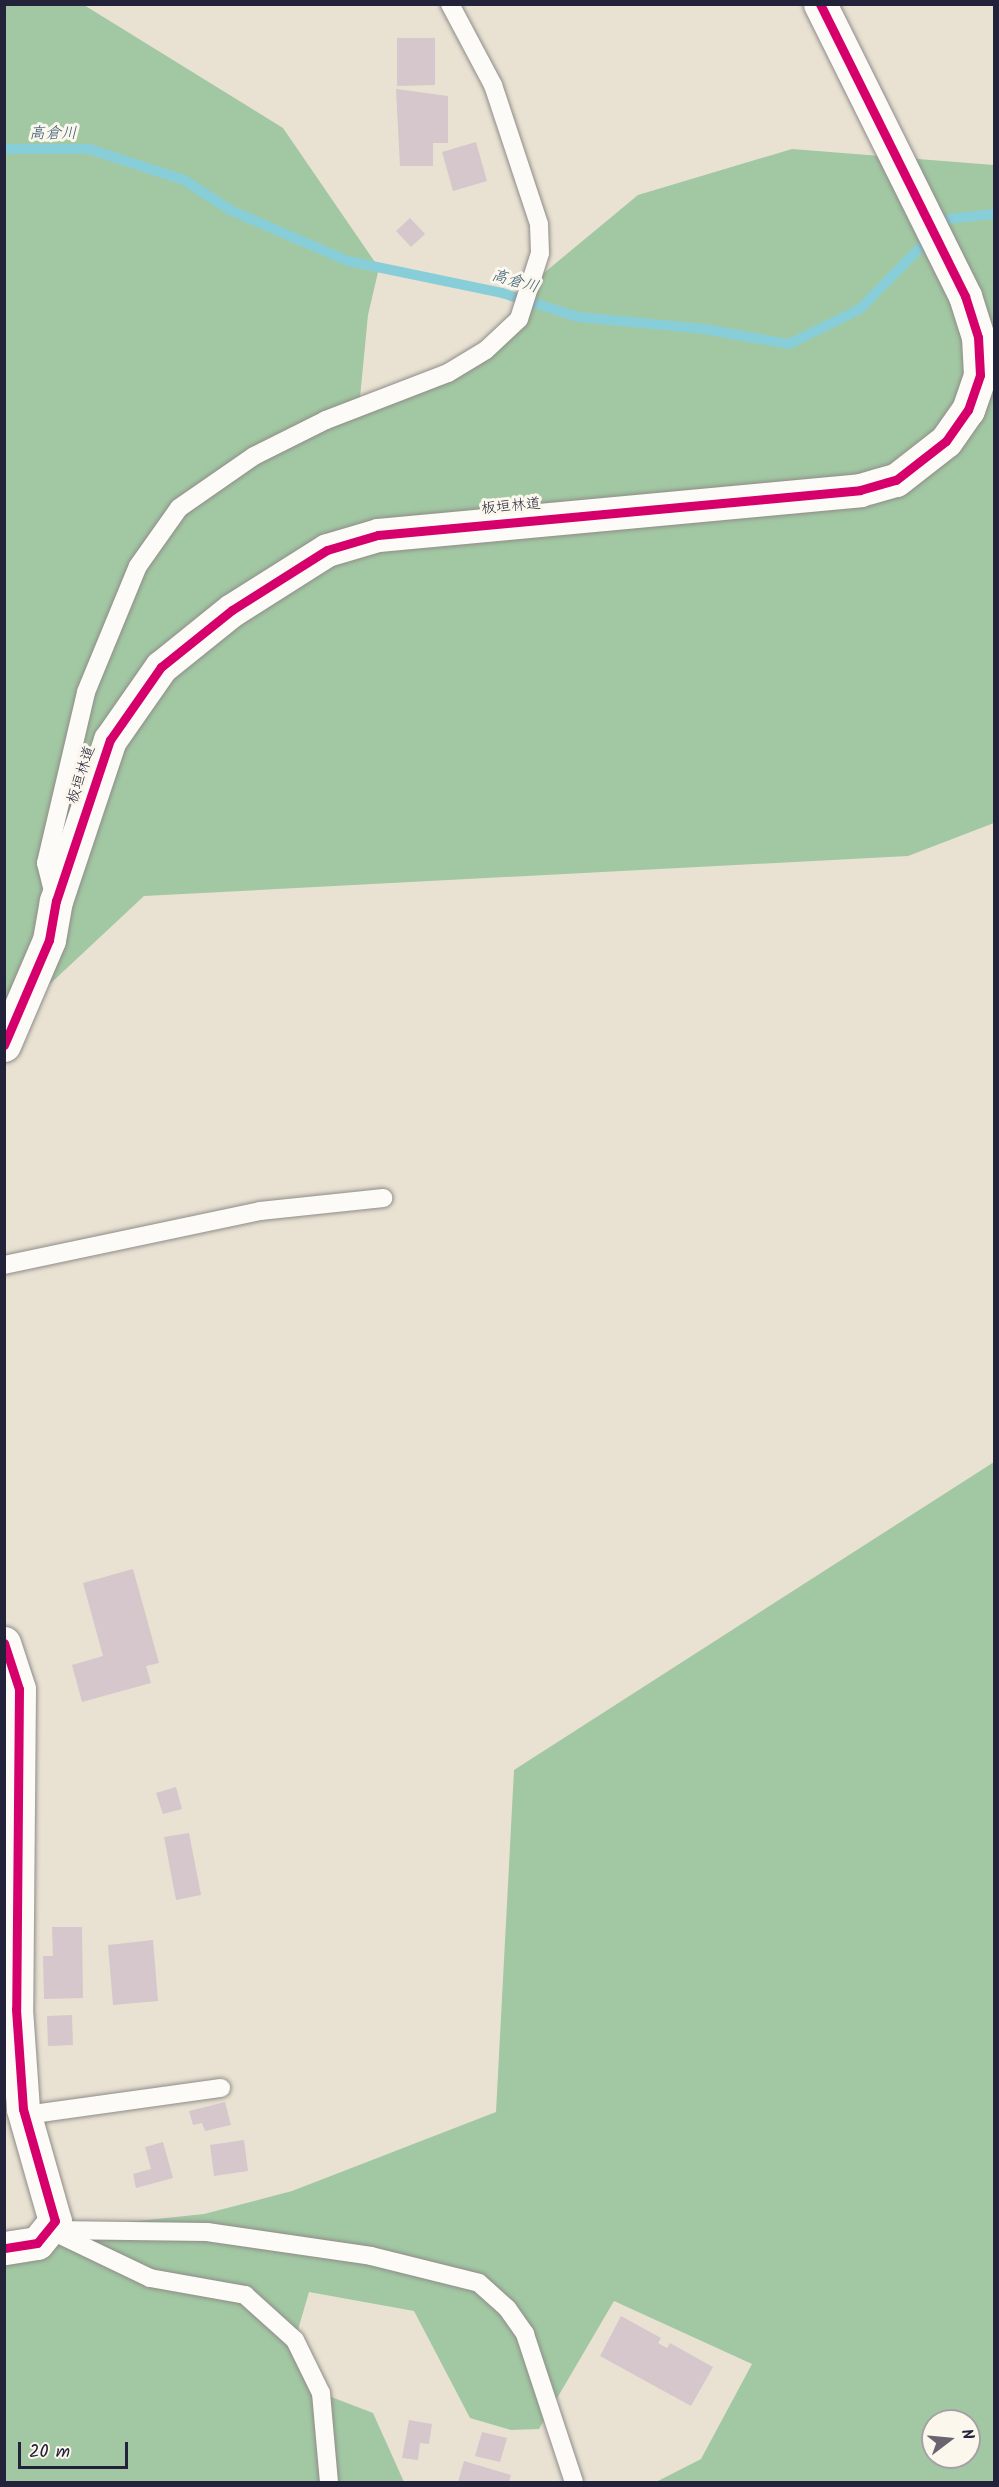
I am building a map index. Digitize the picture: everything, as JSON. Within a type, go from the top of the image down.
[{"type":"street","name":"板垣林道","points":[[4,1045],[50,940],[56,901],[110,740],[161,667],[232,610],[327,550],[378,535],[860,489],[896,480],[920,466],[968,410],[980,375],[978,337],[945,258],[920,213],[820,4]]},
{"type":"street","points":[[4,1643],[19,1689],[16,2009],[26,2115],[53,2198],[52,2230],[36,2242],[4,2248]]},
{"type":"lane","points":[[56,901],[46,863],[86,692],[138,566],[179,508],[254,456],[326,420],[448,373],[486,351],[519,320],[533,282],[539,224],[493,85],[450,4]]},
{"type":"lane","points":[[4,1265],[260,1211],[383,1198]]},
{"type":"lane","points":[[26,2115],[221,2088]]},
{"type":"lane","points":[[52,2230],[150,2278],[245,2295],[295,2340],[321,2393],[328,2482]]},
{"type":"lane","points":[[52,2230],[207,2232],[371,2256],[479,2283],[507,2308],[525,2334],[574,2482]]},
{"type":"green space","points":[[5,5],[84,5],[283,128],[379,268],[368,315],[359,408],[448,373],[519,319],[533,282],[638,195],[792,149],[994,165],[994,823],[908,856],[144,896],[5,1026]]},
{"type":"green space","points":[[994,1462],[994,2482],[656,2482],[701,2459],[752,2364],[614,2301],[539,2429],[511,2430],[470,2418],[414,2311],[309,2292],[295,2340],[321,2393],[373,2413],[404,2482],[5,2482],[4,2248],[52,2230],[204,2214],[292,2191],[496,2112],[514,1770]]},
{"type":"building","points":[[397,38],[435,38],[435,85],[397,86]]},
{"type":"building","points":[[396,89],[448,96],[448,143],[433,143],[433,166],[400,166]]},
{"type":"building","points":[[476,142],[487,181],[453,191],[442,152]]},
{"type":"building","points":[[410,218],[425,234],[411,247],[396,231]]},
{"type":"building","points":[[133,1569],[159,1663],[146,1666],[151,1683],[82,1702],[72,1665],[103,1656],[83,1583]]},
{"type":"building","points":[[176,1787],[182,1809],[163,1814],[156,1793]]},
{"type":"building","points":[[189,1833],[201,1895],[176,1900],[164,1837]]},
{"type":"building","points":[[52,1927],[82,1927],[83,1998],[44,1999],[43,1956],[53,1956]]},
{"type":"building","points":[[153,1940],[158,2001],[113,2005],[108,1945]]},
{"type":"building","points":[[72,2015],[73,2045],[48,2046],[47,2016]]},
{"type":"building","points":[[225,2102],[231,2125],[205,2131],[202,2123],[193,2125],[189,2111]]},
{"type":"building","points":[[244,2140],[248,2171],[214,2176],[210,2145]]},
{"type":"building","points":[[163,2142],[173,2178],[136,2188],[133,2174],[151,2169],[145,2147]]},
{"type":"building","points":[[621,2316],[661,2338],[658,2343],[667,2348],[670,2343],[713,2367],[691,2406],[600,2356]]},
{"type":"building","points":[[409,2420],[432,2424],[429,2444],[420,2443],[418,2460],[402,2458]]},
{"type":"building","points":[[482,2432],[507,2438],[500,2462],[475,2456]]},
{"type":"building","points":[[464,2461],[511,2475],[509,2482],[458,2482]]},
{"type":"waterway","name":"高倉川","points":[[4,149],[89,149],[184,180],[230,210],[348,261],[502,293],[578,317],[704,329],[789,344],[860,309],[948,219],[994,214]]},
{"type":"cycle path","points":[[4,1045],[49,940],[56,901],[110,740],[161,667],[232,610],[327,550],[378,535],[860,490],[896,480],[946,441],[968,410],[980,375],[978,337],[965,296],[820,4]]},
{"type":"cycle path","points":[[4,1643],[19,1689],[16,2009],[23,2109],[55,2221],[37,2243],[4,2248]]}]
